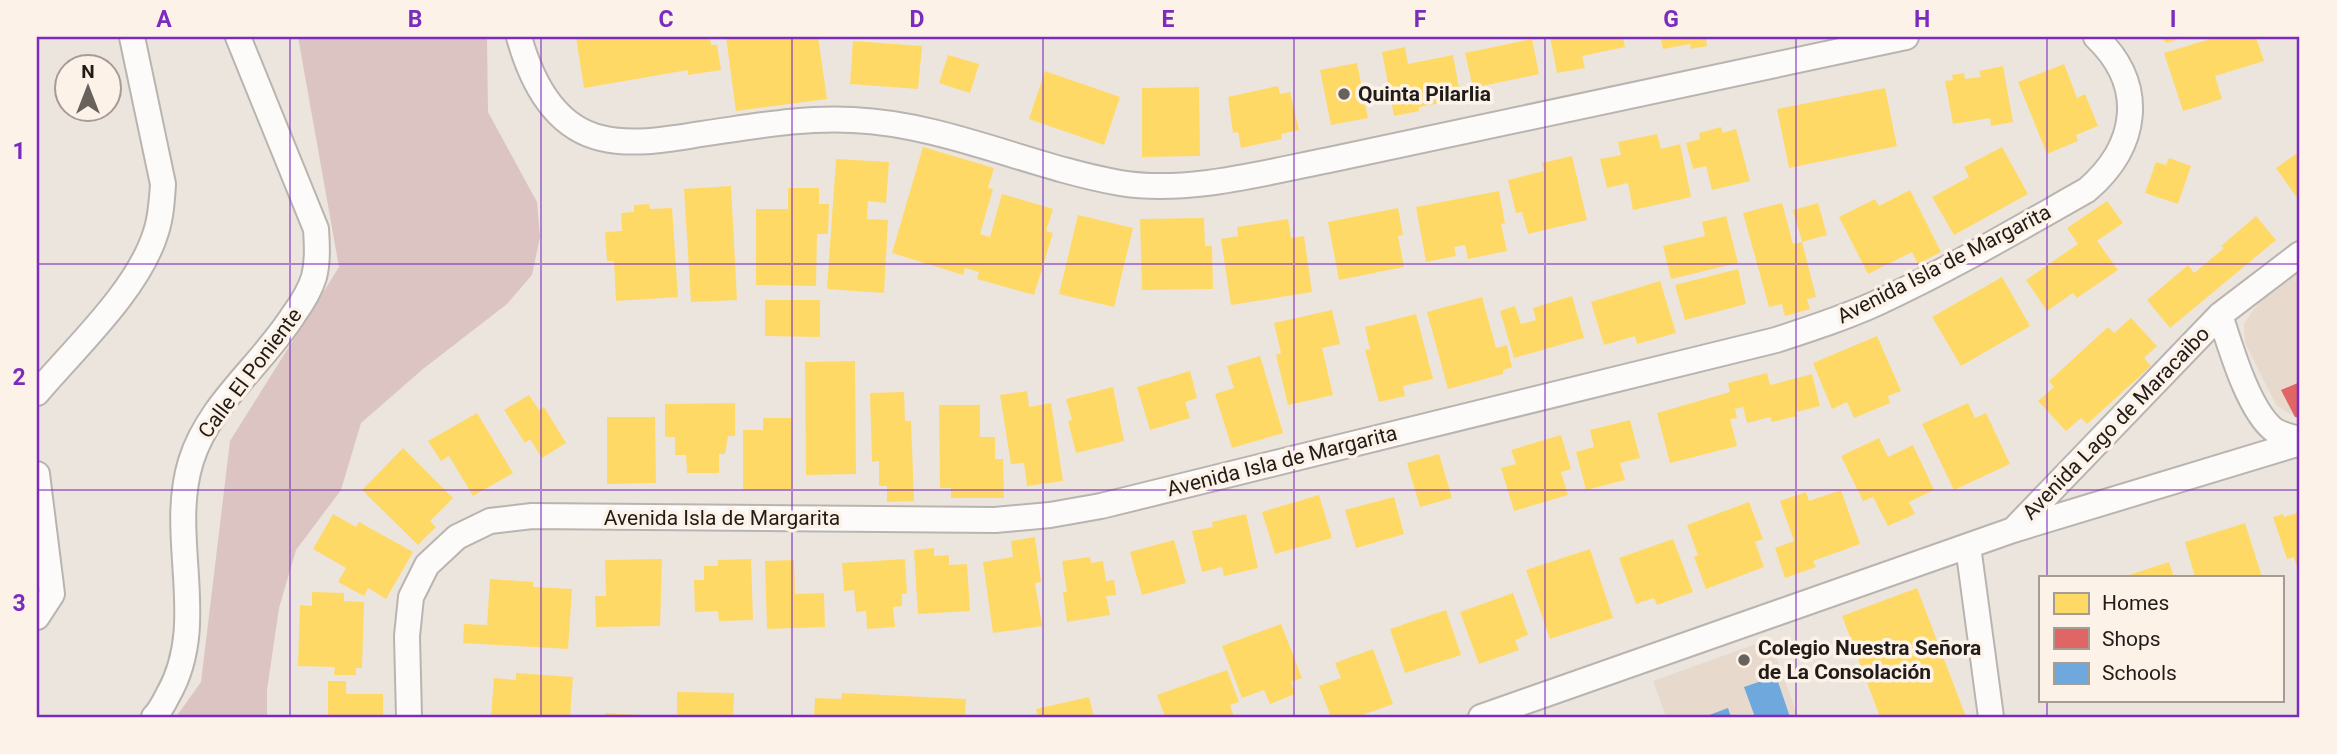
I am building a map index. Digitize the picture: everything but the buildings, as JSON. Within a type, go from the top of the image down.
[{"type":"street","points":[[37,393],[121,296],[143,262],[156,233],[162,206],[163,184],[132,37]]},
{"type":"street","name":"Calle El Poniente","points":[[154,717],[179,677],[188,634],[185,491],[199,438],[214,415],[276,341],[292,317],[314,278],[317,255],[316,229],[238,37]]},
{"type":"street","points":[[519,37],[533,77],[560,116],[581,131],[600,138],[628,141],[670,139],[817,118],[856,120],[914,127],[1058,169],[1122,183],[1179,186],[1329,160],[1906,37]]},
{"type":"street","name":"Avenida Isla de Margarita","points":[[409,717],[407,636],[411,597],[427,565],[457,537],[490,521],[532,516],[995,520],[1050,515],[1101,506],[1776,340],[1835,320],[1877,303],[1955,264],[2087,190],[2106,174],[2121,149],[2131,108],[2126,78],[2119,63],[2096,37]]},
{"type":"street","name":"Avenida Lago de Maracaibo","points":[[1481,717],[2013,530],[2220,315],[2300,254]]},
{"type":"street","points":[[2220,315],[2243,381],[2261,412],[2272,428],[2300,441]]},
{"type":"street","points":[[2013,530],[2300,441]]},
{"type":"street","points":[[37,474],[52,594],[37,617]]},
{"type":"street","points":[[1968,546],[1990,717]]},
{"type":"shaded area","points":[[298,37],[487,37],[488,112],[537,202],[540,237],[532,275],[507,304],[423,369],[361,423],[341,490],[296,550],[279,608],[267,690],[267,717],[176,717],[201,682],[230,441],[339,267]]},
{"type":"shaded area","points":[[2300,269],[2300,418],[2276,405],[2245,343],[2244,324],[2270,292]]},
{"type":"shaded area","name":"Colegio Nuestra Señora de La Consolación","points":[[1770,639],[1798,717],[1666,717],[1653,681]]},
{"type":"place","name":"Quinta Pilarlia","points":[[1344,94]]},
{"type":"place","name":"Colegio Nuestra Señora de La Consolación","points":[[1744,660]]}]
